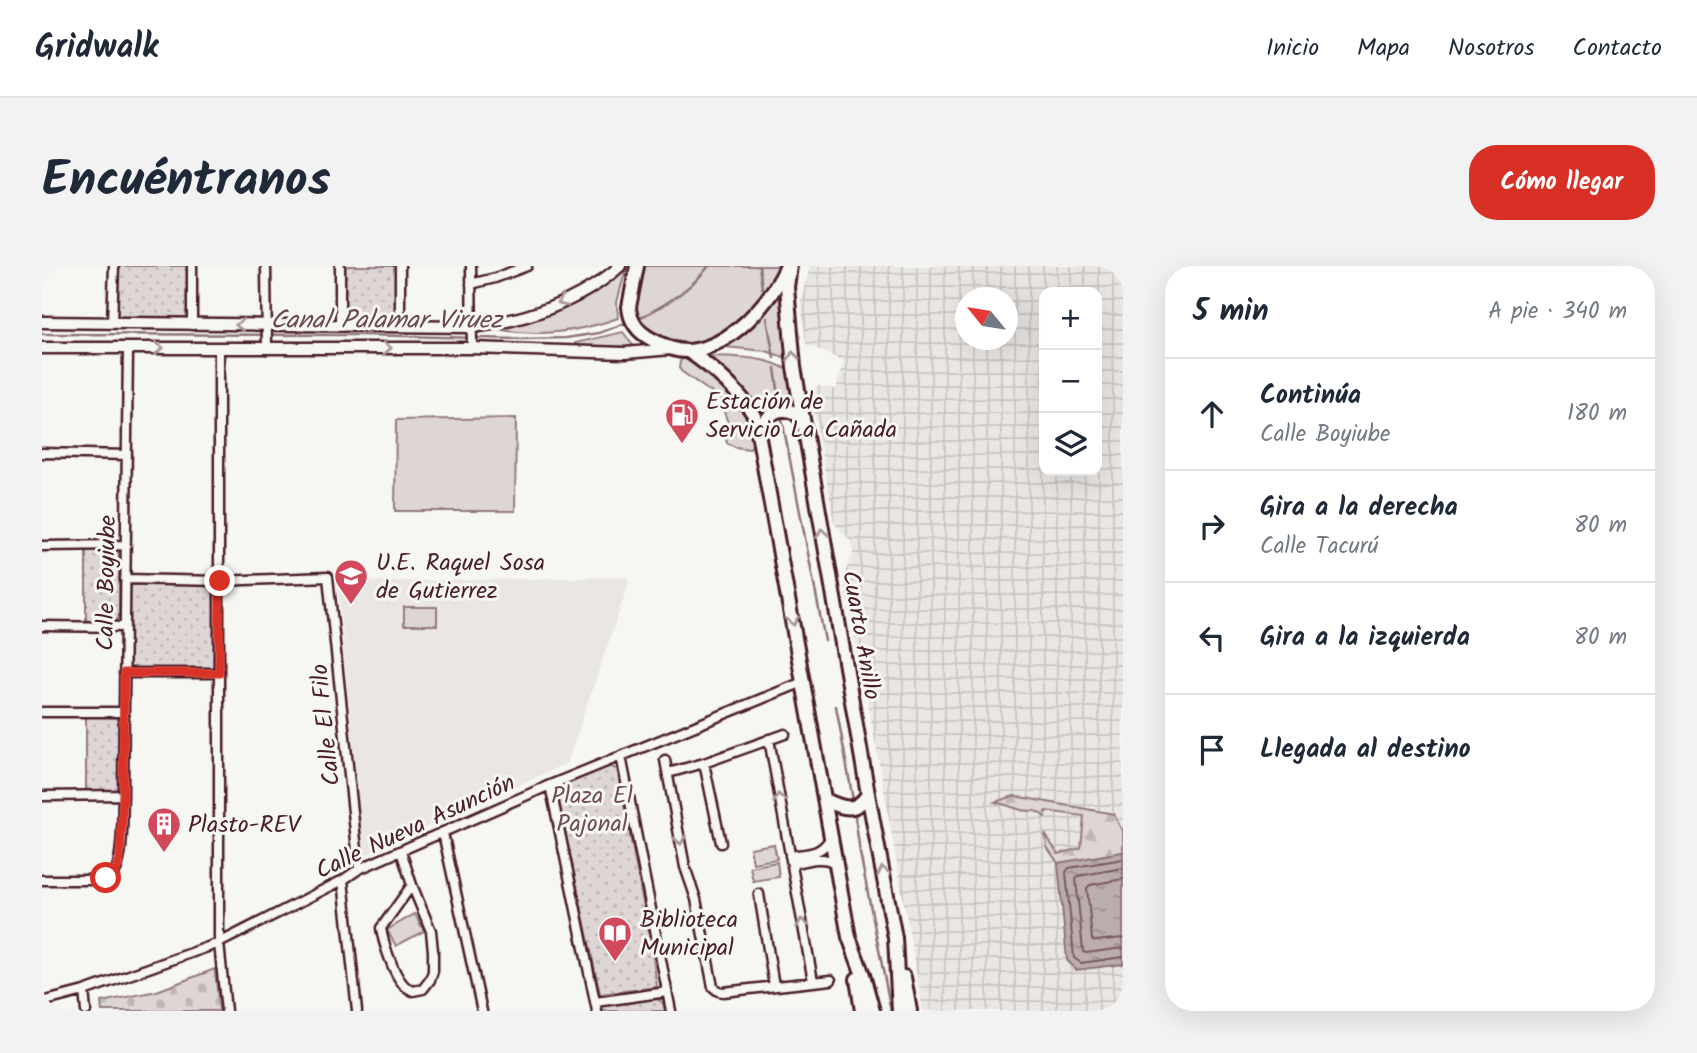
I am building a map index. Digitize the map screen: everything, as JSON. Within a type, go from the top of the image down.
[{"type":"highway","points":[[637,266],[629,307],[631,320],[647,337],[672,349],[688,351],[710,346],[744,324],[789,266]]},
{"type":"highway","name":"Cuarto Anillo","points":[[789,266],[789,318],[803,424],[895,937],[899,1011]]},
{"type":"highway","points":[[688,351],[723,378],[745,400],[755,416],[862,1011]]},
{"type":"highway","points":[[759,433],[768,418],[780,410],[794,412],[803,424]]},
{"type":"highway","points":[[825,800],[846,808],[864,801],[868,794]]},
{"type":"highway","points":[[849,937],[873,1011]]},
{"type":"highway","points":[[895,937],[910,1011]]},
{"type":"main road","points":[[42,322],[472,330],[522,318],[561,303],[586,290],[620,266]]},
{"type":"main road","points":[[42,348],[472,346],[625,352],[672,349]]},
{"type":"street","points":[[112,323],[114,266]]},
{"type":"street","points":[[192,266],[192,325]]},
{"type":"street","points":[[266,266],[267,346]]},
{"type":"street","points":[[340,266],[340,326]]},
{"type":"street","points":[[400,266],[400,327]]},
{"type":"street","points":[[471,266],[472,346]]},
{"type":"street","points":[[471,284],[527,266]]},
{"type":"street","name":"Calle Boyiube","points":[[42,880],[99,880],[112,876],[120,860],[128,348]]},
{"type":"street","points":[[219,348],[219,943],[226,1011]]},
{"type":"street","points":[[42,453],[127,455]]},
{"type":"street","points":[[42,546],[126,545]]},
{"type":"street","name":"Calle El Filo","points":[[220,581],[328,577],[359,869]]},
{"type":"street","points":[[125,579],[220,581]]},
{"type":"street","points":[[42,626],[125,627]]},
{"type":"street","points":[[124,673],[219,673]]},
{"type":"street","name":"Calle Nueva Asunción","points":[[42,1002],[84,991],[219,943],[343,880],[359,869],[550,785],[803,682]]},
{"type":"street","points":[[42,712],[124,712]]},
{"type":"street","points":[[668,773],[785,734]]},
{"type":"street","points":[[769,739],[813,981]]},
{"type":"street","points":[[621,756],[671,1011]]},
{"type":"street","points":[[665,760],[685,867],[696,899],[713,988],[723,992],[831,980]]},
{"type":"street","points":[[704,763],[721,843]]},
{"type":"street","points":[[550,785],[596,1006],[667,992]]},
{"type":"street","points":[[42,796],[123,795]]},
{"type":"street","points":[[443,833],[482,1011]]},
{"type":"street","points":[[791,860],[819,851],[827,845],[831,837]]},
{"type":"street","points":[[401,851],[431,931],[433,951],[430,980],[423,989],[413,991],[404,986],[398,976],[384,945],[381,928],[412,885]]},
{"type":"street","points":[[791,860],[821,859],[835,862],[837,868]]},
{"type":"street","points":[[343,880],[357,1011]]},
{"type":"street","points":[[760,894],[774,986]]},
{"type":"street","points":[[84,991],[86,1011]]},
{"type":"shaded area","points":[[810,266],[1123,266],[1123,1011],[923,1011],[843,577],[853,554],[853,547],[834,523],[811,393],[817,386],[836,389],[844,361],[806,344],[801,300]]},
{"type":"shaded area","points":[[627,577],[629,582],[567,763],[365,855],[338,589],[340,583]]},
{"type":"green space","points":[[119,266],[187,266],[187,318],[116,317]]},
{"type":"green space","points":[[343,266],[396,266],[395,315],[391,319],[345,316]]},
{"type":"green space","points":[[644,266],[780,266],[756,302],[733,326],[709,341],[689,344],[674,341],[640,325],[634,309]]},
{"type":"green space","points":[[626,269],[617,302],[618,318],[561,332],[502,330],[566,304]]},
{"type":"green space","points":[[784,289],[782,307],[787,358],[766,351],[725,347],[757,320]]},
{"type":"green space","points":[[623,332],[634,347],[574,346],[575,343]]},
{"type":"green space","points":[[704,356],[749,358],[781,366],[791,372],[793,392],[772,405],[762,417],[743,392]]},
{"type":"green space","points":[[682,358],[704,370],[749,415],[756,432],[749,449],[727,443],[725,435],[729,430],[719,398],[681,371],[679,368]]},
{"type":"green space","points":[[516,418],[515,511],[395,511],[396,420]]},
{"type":"green space","points":[[86,547],[115,548],[119,554],[119,617],[113,622],[86,624]]},
{"type":"green space","points":[[210,584],[216,588],[213,668],[210,671],[132,671],[128,668],[129,588],[133,585]]},
{"type":"green space","points":[[404,607],[437,607],[437,625],[404,625]]},
{"type":"green space","points":[[86,715],[113,715],[118,720],[120,784],[116,790],[86,790]]},
{"type":"green space","name":"Plaza El Pajonal","points":[[608,766],[617,769],[657,987],[600,994],[556,789],[557,786]]},
{"type":"green space","points":[[1014,796],[1114,814],[1123,830],[1123,852],[1058,863],[1047,847],[1045,834],[1058,854],[1081,848],[1084,816],[1046,811],[1045,817],[1034,811],[995,802]]},
{"type":"green space","points":[[774,844],[777,859],[753,863],[750,848]]},
{"type":"green space","points":[[777,862],[779,877],[753,881],[750,867]]},
{"type":"green space","points":[[415,914],[424,931],[396,946],[387,930]]},
{"type":"green space","points":[[215,969],[219,1011],[102,1011],[101,1002],[157,991]]},
{"type":"green space","points":[[657,999],[663,1003],[665,1011],[601,1011],[605,1004]]},
{"type":"water","points":[[1123,852],[1123,964],[1076,970],[1067,960],[1058,863]]},
{"type":"waterway","name":"Canal Palamar Viruez","points":[[637,319],[676,297],[694,283],[709,266]]},
{"type":"waterway","points":[[759,266],[762,288]]},
{"type":"waterway","points":[[767,318],[774,358]]},
{"type":"waterway","name":"Canal Palamar Viruez","points":[[42,334],[363,335],[522,339],[566,338],[599,333],[628,322]]},
{"type":"waterway","points":[[775,368],[779,397]]},
{"type":"waterway","points":[[782,419],[825,641]]},
{"type":"waterway","points":[[836,706],[853,800]]},
{"type":"waterway","points":[[855,816],[891,1011]]},
{"type":"place","name":"Estación de Servicio La Cañada","points":[[682,445]]},
{"type":"place","name":"U.E. Raquel Sosa de Gutierrez","points":[[351,606]]},
{"type":"place","name":"Plasto-REV","points":[[164,854]]},
{"type":"place","name":"Biblioteca Municipal","points":[[615,963]]},
{"type":"route","points":[[106,878],[116,871],[120,860],[124,673],[219,673],[220,581]]}]
